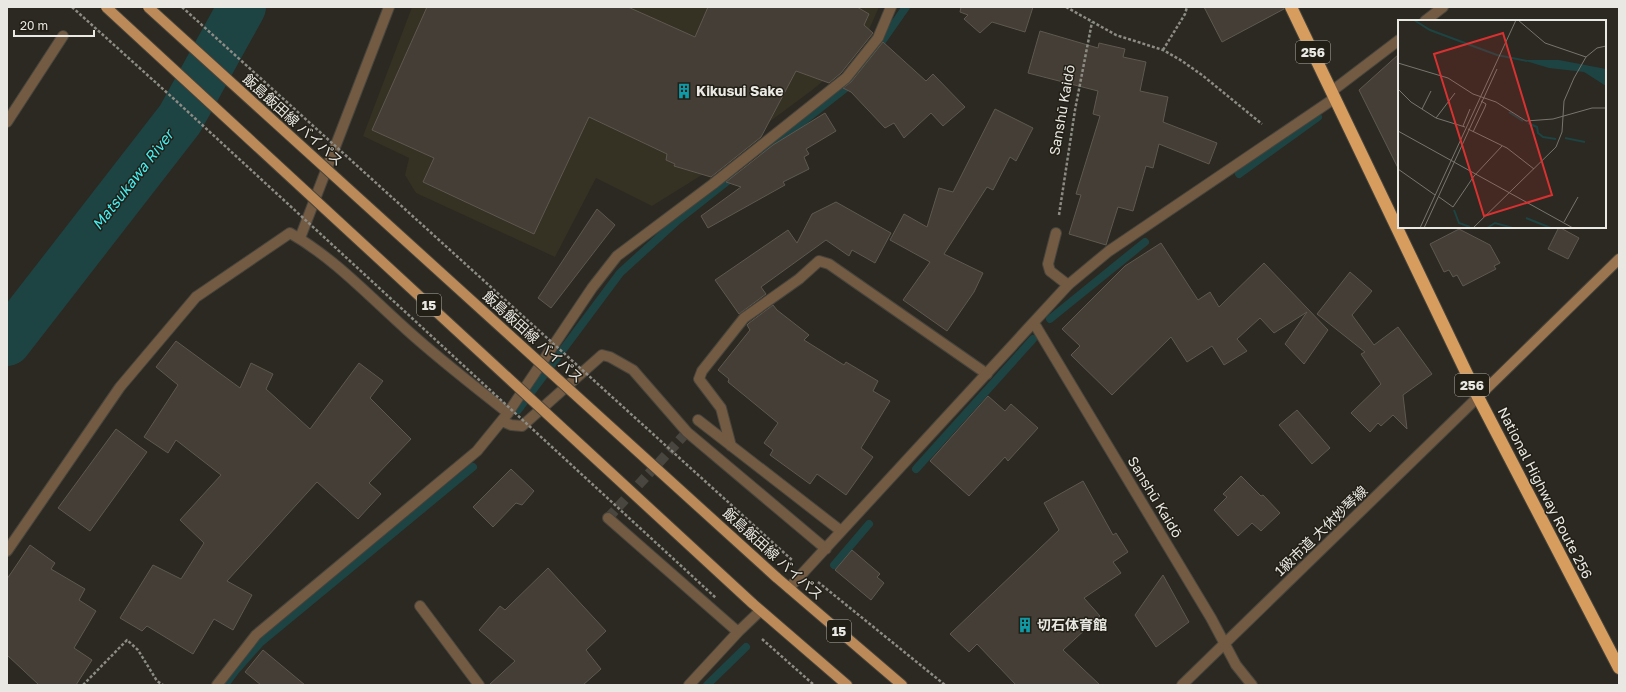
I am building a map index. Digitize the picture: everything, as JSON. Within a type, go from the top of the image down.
[{"type":"highway","name":"National Highway Route 256","points":[[1291,7],[1478,397],[1619,668]]},
{"type":"main road","name":"15","points":[[106,7],[752,604],[847,685]]},
{"type":"main road","name":"飯島飯田線 バイパス","points":[[148,7],[776,577],[902,685]]},
{"type":"main road","points":[[1478,397],[1619,260]]},
{"type":"street","points":[[300,238],[390,7]]},
{"type":"street","points":[[216,685],[256,635],[477,451],[505,417],[592,288],[617,256],[707,188],[846,78],[878,38],[891,7]]},
{"type":"street","points":[[1426,20],[1443,7]]},
{"type":"street","points":[[7,122],[63,36]]},
{"type":"street","points":[[789,588],[1068,285],[1109,252],[1276,136],[1333,94],[1398,41]]},
{"type":"street","points":[[7,551],[120,387],[196,297],[290,233],[300,238],[340,268],[511,424],[522,426],[602,355],[610,357],[633,370],[688,432],[826,549]]},
{"type":"street","points":[[1056,234],[1048,264],[1050,271],[1068,285]]},
{"type":"street","points":[[731,446],[721,408],[699,379],[702,371],[744,318],[799,278],[819,261],[829,264],[987,374]]},
{"type":"street","name":"Sanshū Kaidō","points":[[1034,323],[1211,618],[1236,665],[1252,685]]},
{"type":"street","name":"1級市道 大休妙琴線","points":[[1182,685],[1478,397]]},
{"type":"street","points":[[698,420],[841,531]]},
{"type":"street","points":[[608,518],[742,628]]},
{"type":"street","points":[[420,606],[479,685]]},
{"type":"street","points":[[689,685],[742,628],[760,611]]},
{"type":"path","points":[[72,7],[718,600]]},
{"type":"path","points":[[182,7],[804,571],[945,685]]},
{"type":"path","points":[[1066,7],[1116,35],[1163,50],[1202,74],[1276,136]]},
{"type":"path","points":[[1163,50],[1185,14],[1187,7]]},
{"type":"path","name":"Sanshū Kaidō","points":[[1056,234],[1075,110],[1092,22]]},
{"type":"path","points":[[742,628],[814,685]]},
{"type":"path","points":[[83,685],[126,640],[138,650],[157,681],[164,685]]},
{"type":"shaded area","points":[[412,7],[879,7],[868,32],[844,64],[811,91],[742,142],[713,168],[652,206],[596,178],[555,257],[416,193],[405,175],[409,158],[363,136]]},
{"type":"building","points":[[427,7],[628,7],[695,37],[708,7],[857,7],[869,14],[864,25],[873,33],[841,73],[829,83],[796,71],[761,137],[711,177],[674,166],[675,164],[666,160],[667,154],[589,117],[534,234],[423,182],[434,158],[372,130]]},
{"type":"building","points":[[961,7],[1033,7],[1025,32],[992,22],[980,33],[964,19],[968,15],[960,12]]},
{"type":"building","points":[[1204,7],[1284,7],[1284,9],[1222,42]]},
{"type":"building","points":[[1040,31],[1098,48],[1099,43],[1125,49],[1123,57],[1146,62],[1140,91],[1168,97],[1163,122],[1217,143],[1209,164],[1159,144],[1153,168],[1146,166],[1133,211],[1118,207],[1106,245],[1069,234],[1081,195],[1076,194],[1100,116],[1093,114],[1098,91],[1028,73]]},
{"type":"building","points":[[883,42],[926,81],[933,74],[965,107],[943,126],[931,113],[904,138],[894,123],[885,128],[851,92],[843,88],[851,82]]},
{"type":"building","points":[[1398,55],[1398,168],[1359,90]]},
{"type":"building","points":[[995,109],[1033,128],[1016,161],[1010,157],[993,190],[987,187],[944,254],[983,273],[974,292],[947,331],[903,300],[930,262],[890,240],[904,214],[927,227],[939,188],[953,192]]},
{"type":"building","points":[[825,113],[836,131],[806,149],[809,154],[804,157],[809,169],[783,182],[785,185],[708,228],[701,216],[741,187],[726,182],[773,145]]},
{"type":"building","points":[[836,202],[891,233],[875,263],[852,250],[849,256],[826,240],[761,287],[766,294],[739,314],[715,280],[788,230],[797,243],[812,214]]},
{"type":"building","points":[[597,209],[615,225],[551,308],[538,298]]},
{"type":"building","points":[[1558,228],[1579,238],[1568,259],[1548,249]]},
{"type":"building","points":[[1459,229],[1490,245],[1500,263],[1494,266],[1496,269],[1463,286],[1457,275],[1453,277],[1449,270],[1444,272],[1430,244]]},
{"type":"building","points":[[1161,243],[1198,300],[1210,292],[1219,307],[1264,263],[1328,330],[1304,364],[1285,344],[1307,312],[1274,333],[1260,318],[1237,339],[1247,351],[1224,365],[1212,346],[1187,362],[1171,337],[1112,395],[1071,355],[1080,346],[1062,329],[1125,266]]},
{"type":"building","points":[[1350,272],[1372,291],[1352,315],[1374,345],[1398,327],[1432,374],[1403,395],[1407,429],[1393,415],[1381,426],[1378,423],[1370,432],[1351,413],[1381,384],[1361,354],[1365,352],[1317,314]]},
{"type":"building","points":[[773,305],[777,310],[809,335],[804,340],[844,365],[846,362],[878,381],[873,391],[890,401],[861,448],[873,457],[846,495],[817,474],[810,484],[770,455],[773,450],[764,443],[778,423],[728,382],[729,379],[718,370],[750,330],[747,325]]},
{"type":"building","points":[[176,341],[240,388],[251,363],[273,374],[266,389],[310,429],[359,363],[383,381],[370,398],[411,439],[369,483],[381,494],[358,519],[317,482],[227,581],[252,595],[233,630],[214,619],[193,654],[147,626],[142,631],[120,618],[153,565],[181,579],[204,543],[180,520],[221,475],[176,440],[168,453],[144,437],[178,385],[156,367]]},
{"type":"building","points":[[988,396],[1005,411],[1011,404],[1038,428],[1008,461],[1005,457],[969,496],[930,461]]},
{"type":"building","points":[[1297,410],[1330,448],[1312,464],[1279,425]]},
{"type":"building","points":[[116,429],[147,452],[90,531],[58,508]]},
{"type":"building","points":[[511,469],[534,491],[522,505],[516,503],[493,527],[473,507]]},
{"type":"building","points":[[1241,476],[1261,496],[1263,495],[1280,513],[1261,531],[1252,523],[1238,536],[1214,510],[1227,497],[1223,494]]},
{"type":"building","points":[[1083,481],[1113,535],[1116,533],[1128,552],[1113,562],[1121,573],[1084,598],[1100,616],[1063,650],[1100,685],[1016,685],[977,644],[969,652],[950,634],[1059,530],[1044,503]]},
{"type":"building","points":[[30,545],[55,563],[51,569],[85,589],[79,600],[96,611],[74,648],[92,660],[76,685],[39,685],[7,655],[7,579]]},
{"type":"building","points":[[852,550],[880,574],[877,577],[884,583],[871,600],[835,570]]},
{"type":"building","points":[[548,568],[606,631],[586,650],[601,669],[583,685],[489,685],[515,661],[479,630],[500,606],[505,610]]},
{"type":"building","points":[[1163,575],[1189,622],[1156,647],[1135,615]]},
{"type":"building","points":[[263,650],[305,685],[261,685],[245,672]]},
{"type":"waterway","name":"Matsukawa River","points":[[7,342],[180,119],[242,7]]},
{"type":"waterway","points":[[862,70],[906,7]]},
{"type":"waterway","points":[[764,152],[852,83]]},
{"type":"waterway","points":[[1239,174],[1318,117]]},
{"type":"waterway","points":[[518,410],[620,273],[678,220],[735,175]]},
{"type":"waterway","points":[[1050,319],[1145,242]]},
{"type":"waterway","points":[[916,469],[1033,339]]},
{"type":"waterway","points":[[225,685],[260,643],[473,467]]},
{"type":"waterway","points":[[834,565],[869,524]]},
{"type":"waterway","points":[[707,685],[746,647]]},
{"type":"tunnel","points":[[608,518],[687,432]]},
{"type":"place","name":"Kikusui Sake","points":[[684,91]]},
{"type":"place","name":"切石体育館","points":[[1025,625]]}]
